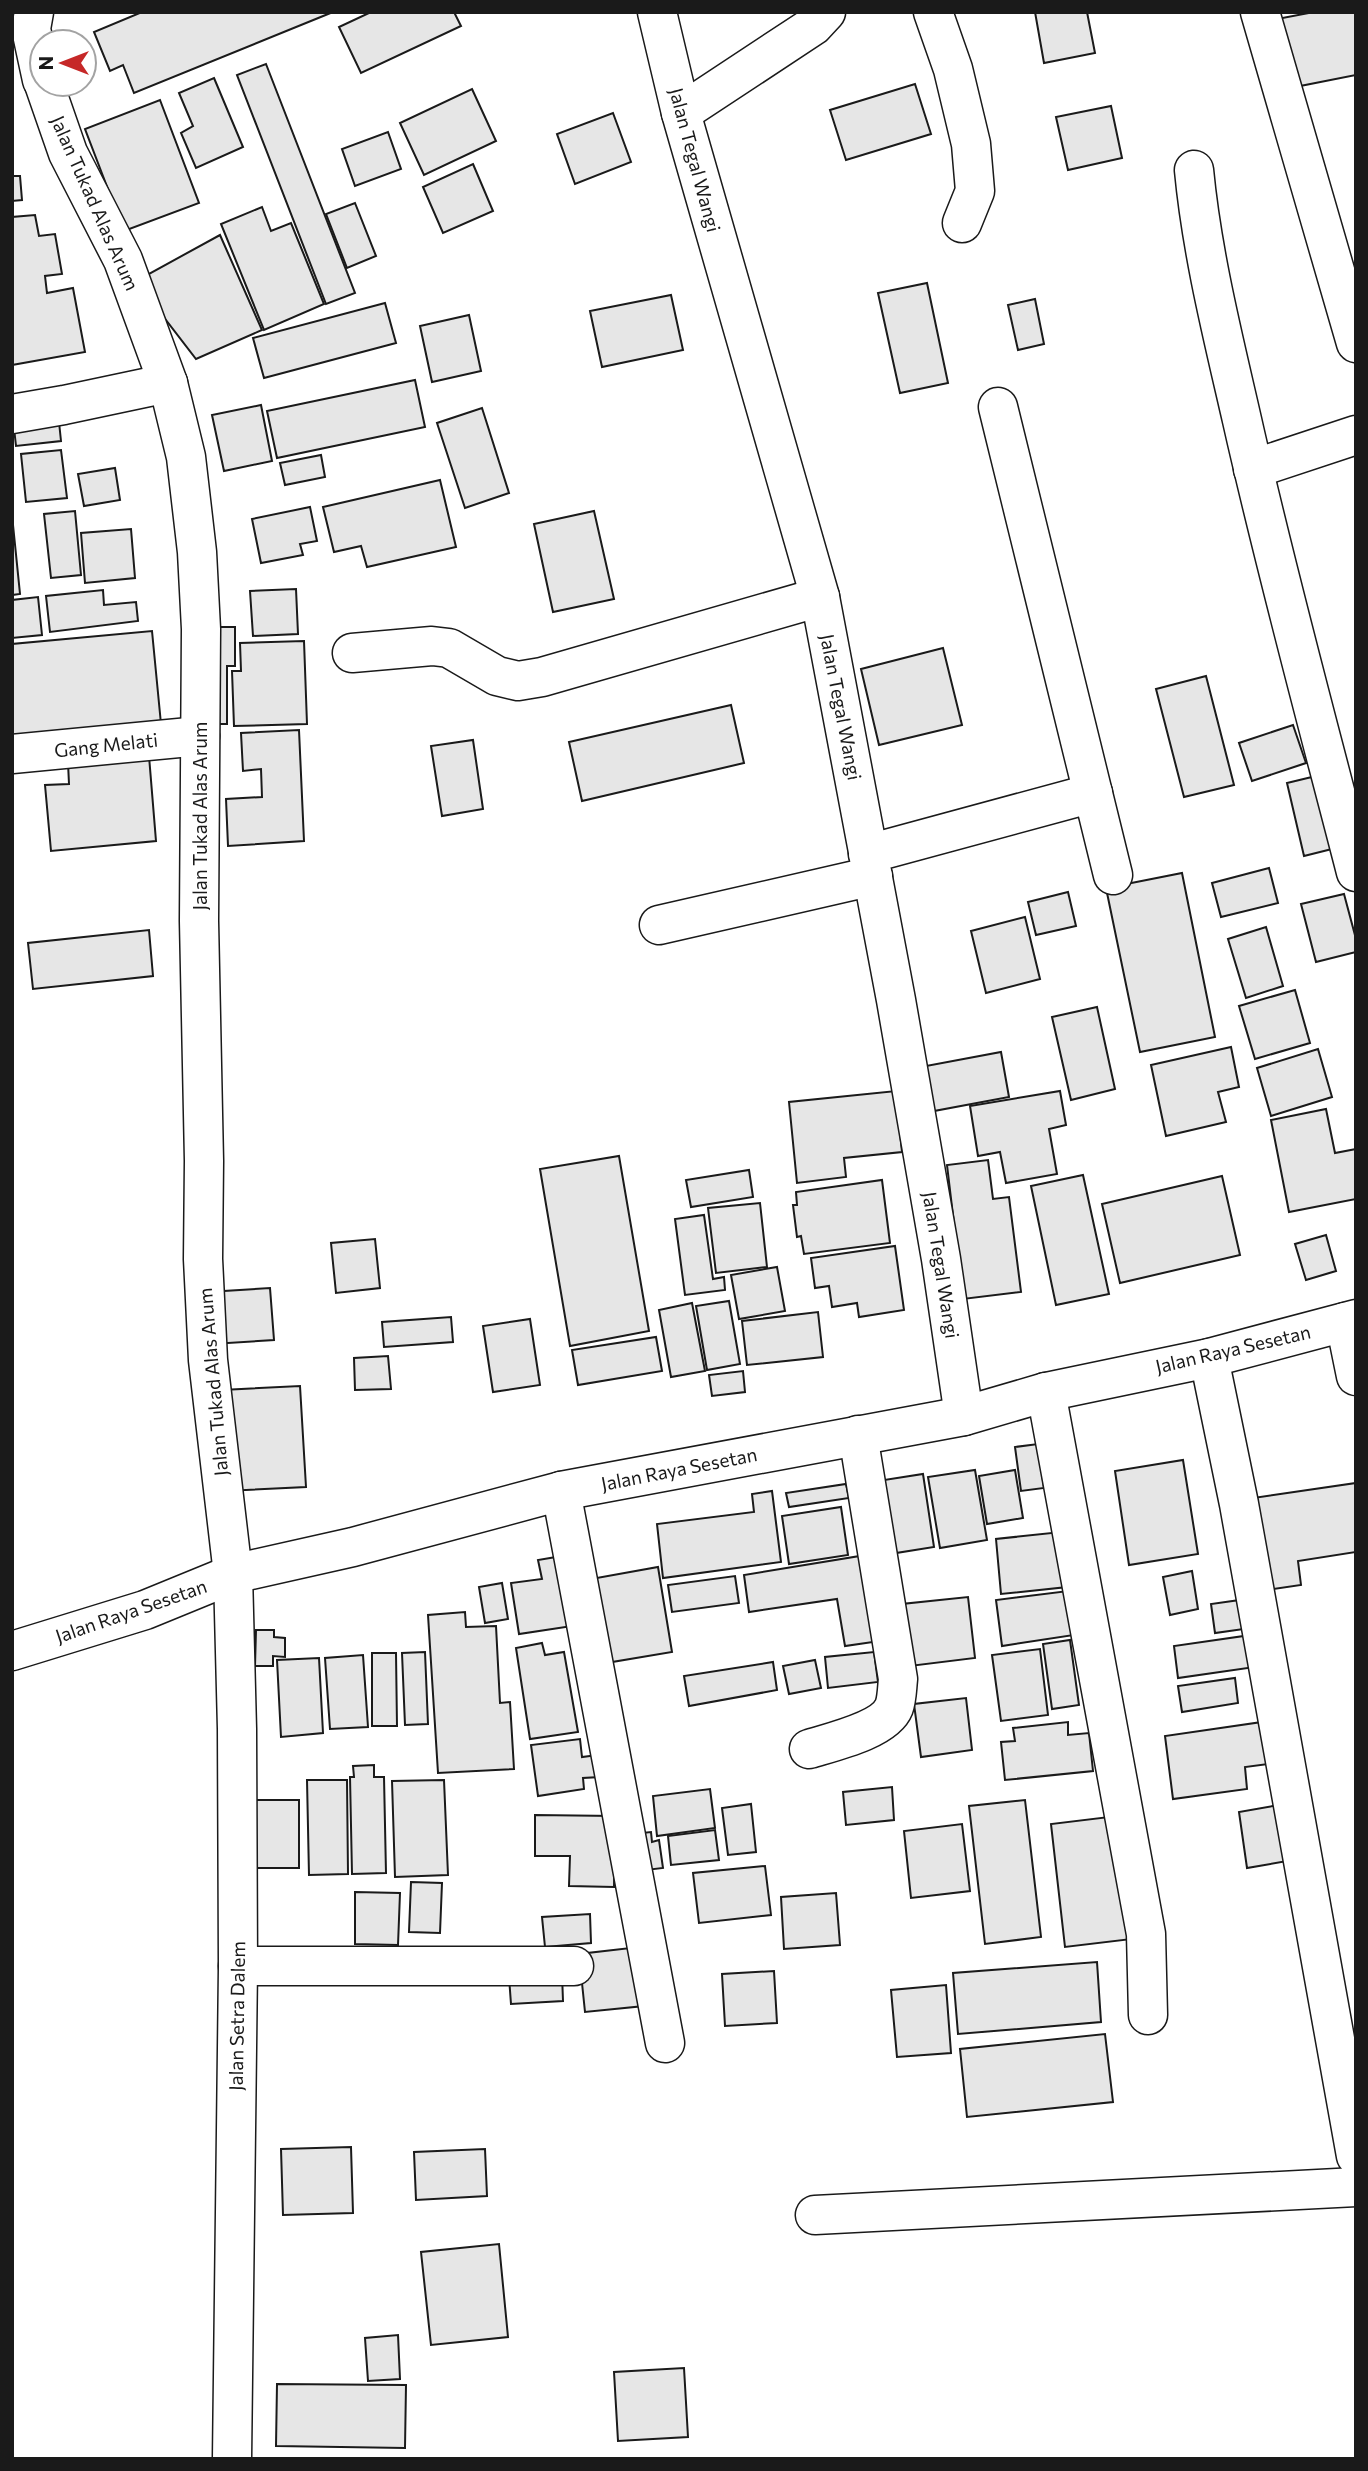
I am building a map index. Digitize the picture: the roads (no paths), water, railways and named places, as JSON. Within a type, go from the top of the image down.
[{"type":"street","name":"Jalan Tegal Wangi","points":[[657,12],[681,113],[820,597],[941,1259],[964,1416]]},
{"type":"street","points":[[681,113],[813,26],[826,12]]},
{"type":"street","points":[[933,12],[953,69],[971,145],[975,191],[962,223]]},
{"type":"street","points":[[1261,12],[1349,296],[1356,342]]},
{"type":"street","name":"Jalan Tukad Alas Arum","points":[[49,98],[68,153],[123,260],[168,383],[186,457],[197,551],[201,629],[199,921],[204,1161],[203,1259],[208,1360],[233,1574]]},
{"type":"street","points":[[1194,170],[1216,309],[1253,469],[1356,872]]},
{"type":"street","points":[[12,414],[168,383]]},
{"type":"street","points":[[998,407],[1113,875]]},
{"type":"street","points":[[1253,469],[1356,435]]},
{"type":"street","points":[[352,653],[432,646],[449,648],[497,676],[518,681],[556,673],[820,597]]},
{"type":"street","name":"Gang Melati","points":[[12,754],[200,736]]},
{"type":"street","points":[[659,925],[870,865],[1093,793]]},
{"type":"street","points":[[1350,1320],[1356,1376]]},
{"type":"street","name":"Jalan Raya Sesetan","points":[[12,1651],[145,1610],[233,1574],[353,1547],[561,1491],[964,1416],[1046,1392],[1209,1357],[1350,1320]]},
{"type":"street","points":[[1209,1357],[1239,1504],[1356,2156]]},
{"type":"street","points":[[1046,1392],[1146,1934],[1148,2015]]},
{"type":"street","points":[[809,1749],[874,1727],[894,1709],[897,1692],[898,1679],[858,1435]]},
{"type":"street","points":[[561,1491],[665,2043]]},
{"type":"street","name":"Jalan Setra Dalem","points":[[232,2459],[238,1966],[233,1574]]},
{"type":"street","points":[[238,1966],[574,1966]]},
{"type":"street","points":[[815,2215],[1356,2187]]}]
